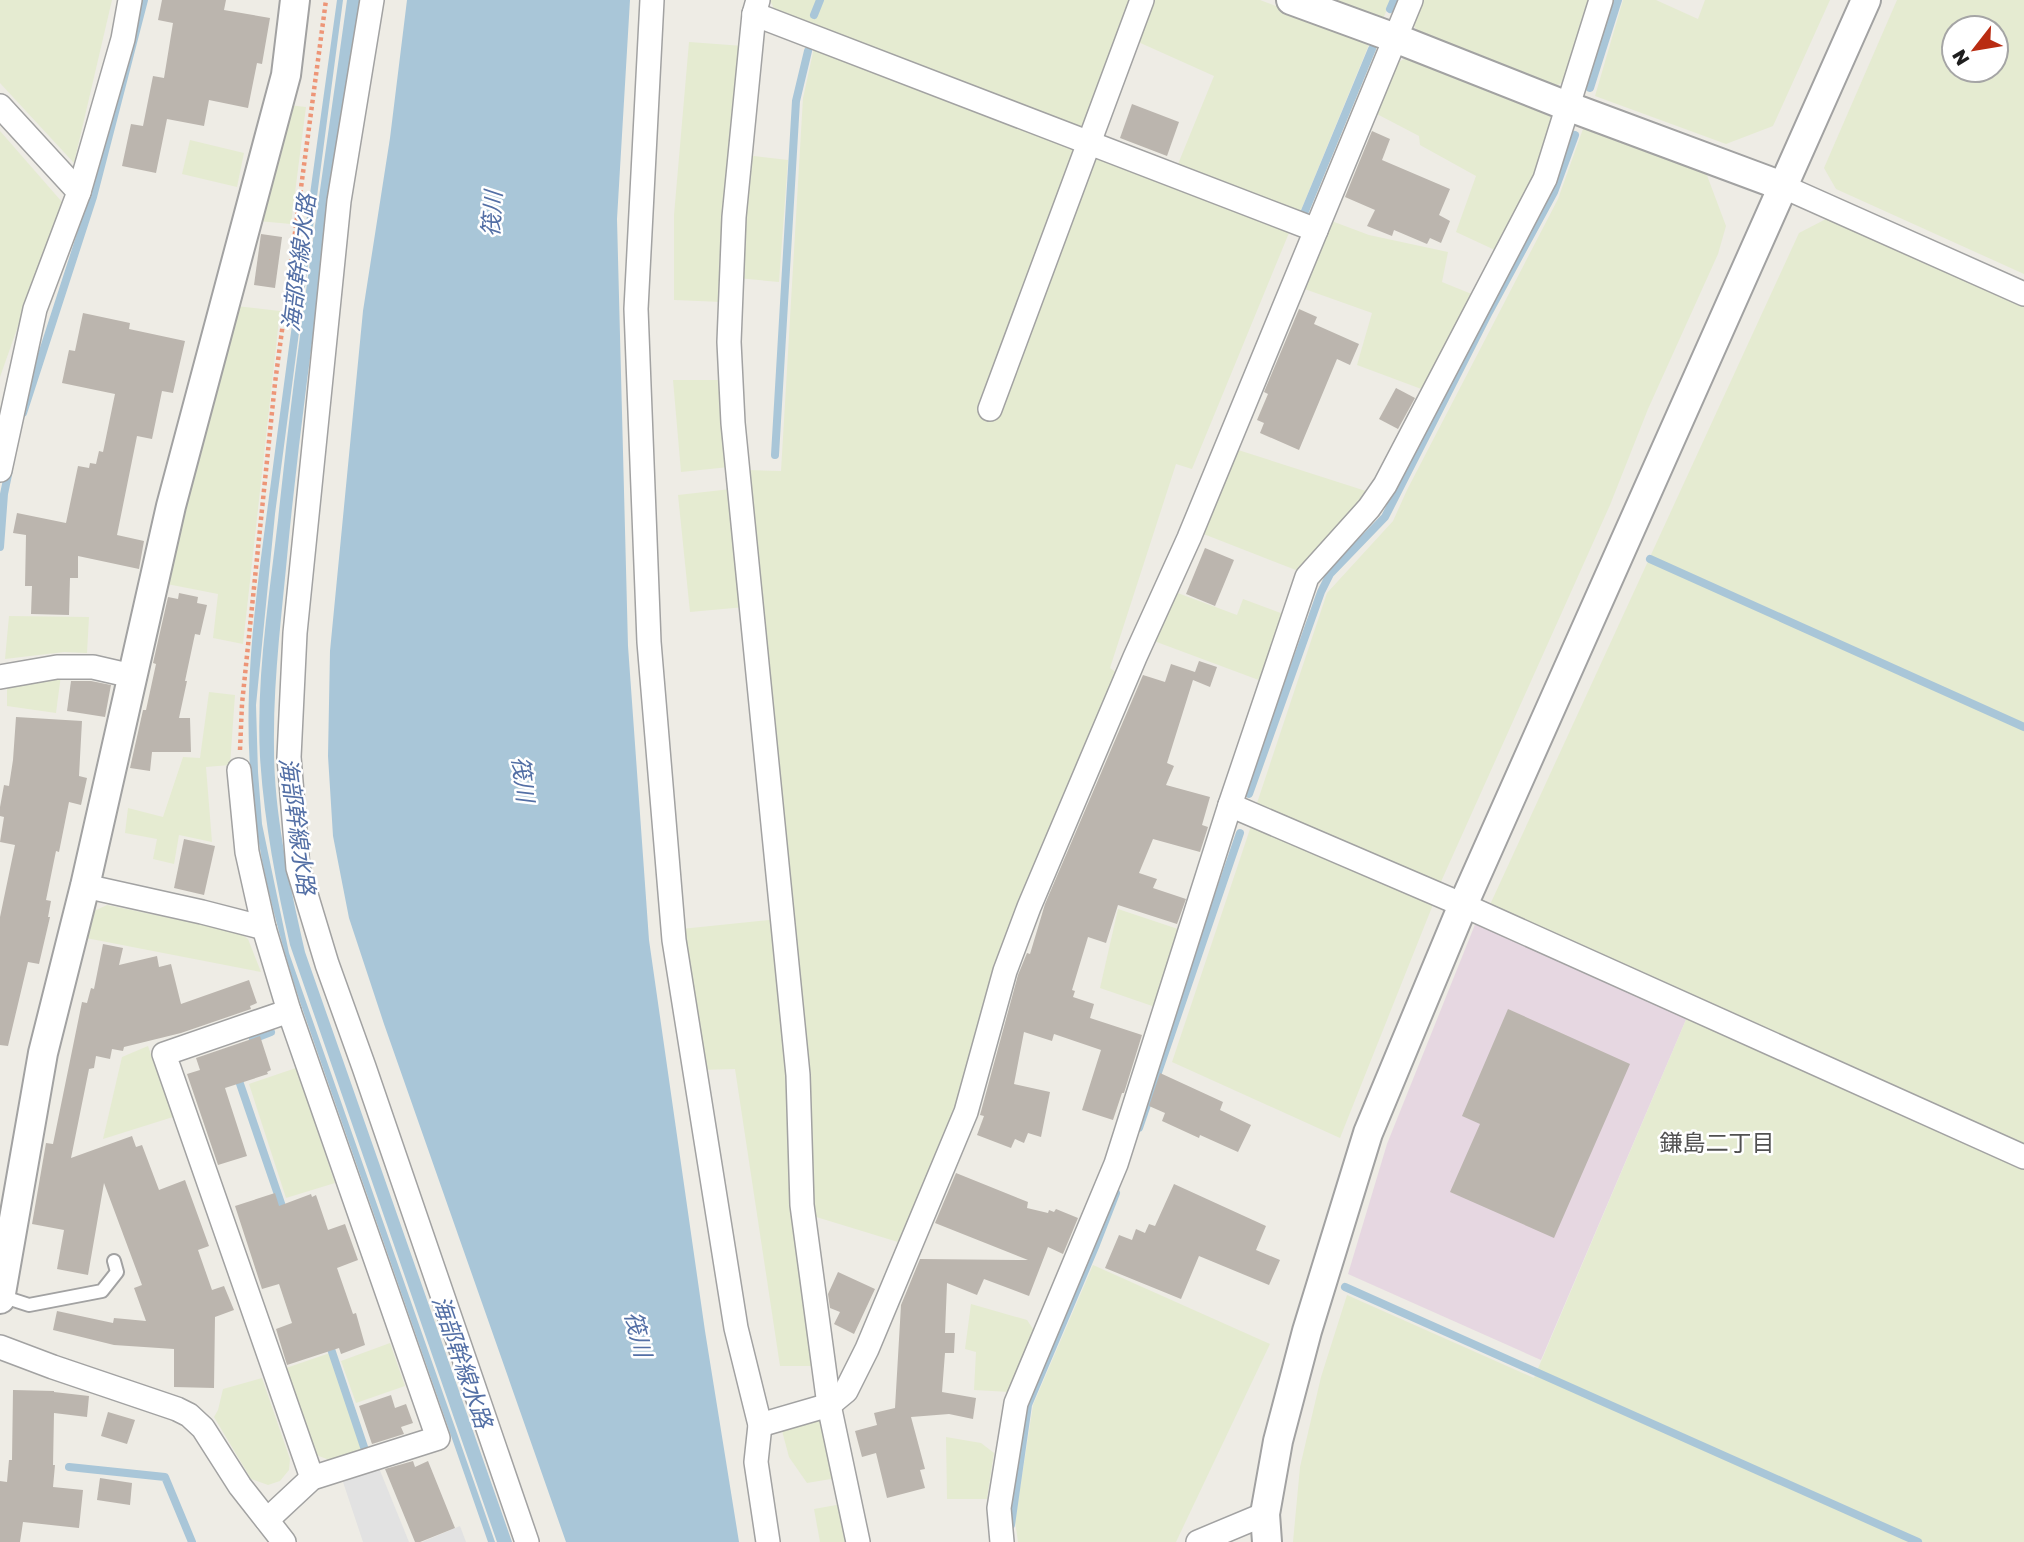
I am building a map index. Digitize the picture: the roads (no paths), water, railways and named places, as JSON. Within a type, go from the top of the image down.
[{"type":"street","points":[[0,470],[35,309],[79,192],[123,39],[130,0]]},
{"type":"street","points":[[0,1298],[43,1053],[85,886],[171,506],[286,75],[295,0]]},
{"type":"street","points":[[372,0],[339,201],[295,633],[289,757],[298,868],[327,964],[527,1542]]},
{"type":"street","points":[[652,0],[636,309],[649,642],[674,940],[736,1328],[760,1425],[756,1462],[768,1542]]},
{"type":"street","points":[[990,409],[1142,0]]},
{"type":"street","points":[[1291,0],[1782,186],[2024,294]]},
{"type":"street","points":[[760,1425],[829,1405],[846,1391],[867,1349],[966,1112],[1005,971],[1029,907],[1194,525],[1411,0]]},
{"type":"street","points":[[1002,1542],[999,1508],[1016,1403],[1116,1164],[1230,805],[1307,577],[1369,508],[1385,485],[1545,179],[1601,0]]},
{"type":"street","points":[[1198,1542],[1266,1528],[1278,1441],[1307,1331],[1368,1133],[1463,905],[1866,0]]},
{"type":"street","points":[[858,1542],[829,1405],[803,1205],[798,1075],[733,423],[729,342],[734,217],[756,7],[1089,143],[1315,230]]},
{"type":"street","points":[[0,106],[79,192]]},
{"type":"street","points":[[0,677],[57,667],[93,667],[132,676]]},
{"type":"street","points":[[0,1347],[189,1415],[204,1428],[275,1536],[312,1478],[438,1438],[289,1011],[264,928],[247,852],[239,770]]},
{"type":"street","points":[[1230,805],[1463,905],[2024,1157]]},
{"type":"street","points":[[85,886],[264,928]]},
{"type":"street","points":[[289,1011],[164,1054],[312,1478]]},
{"type":"lane","points":[[0,1298],[29,1305],[102,1291],[117,1272],[114,1261]]},
{"type":"water","points":[[337,0],[343,0],[275,514],[256,705],[262,824],[289,953],[495,1542],[488,1542],[301,1005],[268,888],[253,799],[249,689],[255,609]]},
{"type":"water","points":[[347,0],[361,0],[295,478],[275,697],[277,799],[305,952],[512,1542],[497,1542],[290,945],[264,805],[259,727],[267,608],[301,325]]},
{"type":"water","name":"筏川","points":[[407,0],[630,0],[617,219],[628,646],[649,940],[705,1331],[739,1542],[566,1542],[349,918],[333,836],[328,756],[330,651],[363,311],[390,138]]},
{"type":"waterway","points":[[23,413],[93,197],[144,0]]},
{"type":"waterway","points":[[814,15],[820,0]]},
{"type":"waterway","points":[[1390,9],[1394,0]]},
{"type":"waterway","points":[[1590,88],[1618,0]]},
{"type":"waterway","points":[[1303,216],[1372,49]]},
{"type":"waterway","points":[[775,455],[796,101],[808,51]]},
{"type":"waterway","points":[[1249,794],[1321,592],[1330,574],[1385,517],[1489,312],[1554,192],[1575,135]]},
{"type":"waterway","points":[[0,547],[4,494],[9,470]]},
{"type":"waterway","points":[[1650,559],[2024,727]]},
{"type":"waterway","points":[[1139,1128],[1240,833]]},
{"type":"waterway","points":[[253,1039],[271,1032]]},
{"type":"waterway","points":[[237,1075],[285,1215]]},
{"type":"waterway","points":[[1011,1525],[1028,1405],[1116,1193]]},
{"type":"waterway","points":[[1345,1287],[1918,1542]]},
{"type":"waterway","points":[[329,1343],[365,1450]]},
{"type":"waterway","points":[[69,1467],[165,1477],[192,1542]]},
{"type":"district","name":"鎌島二丁目","points":[[1717,1143]]},
{"type":"water label","name":"海部幹線水路","points":[[299,263]]},
{"type":"water label","name":"海部幹線水路","points":[[297,826]]},
{"type":"water label","name":"海部幹線水路","points":[[462,1362]]}]
